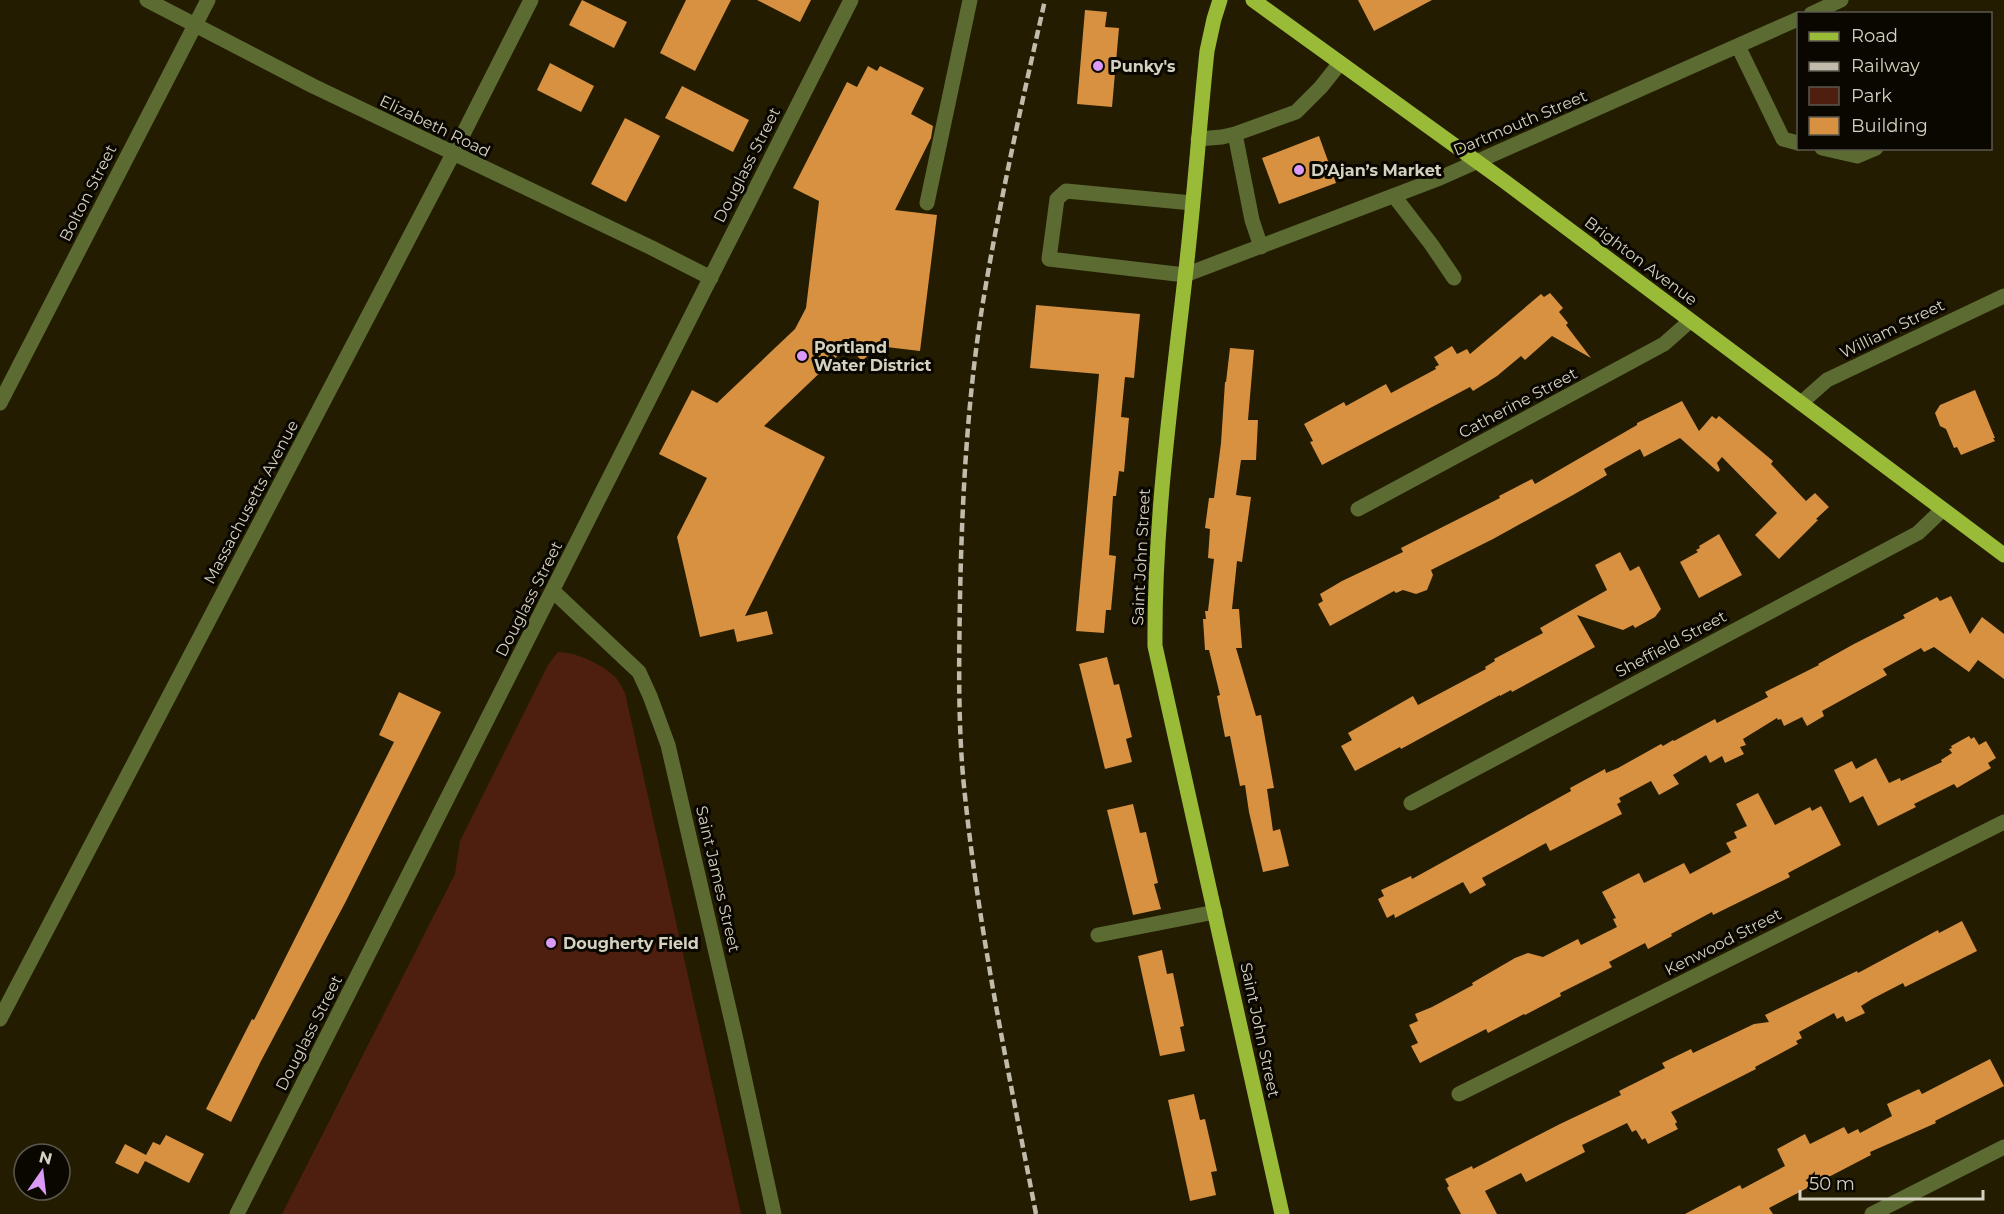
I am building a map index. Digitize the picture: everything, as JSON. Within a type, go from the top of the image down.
[{"type":"main road","name":"Saint John Street","points":[[1220,0],[1208,51],[1157,539],[1155,646],[1282,1214]]},
{"type":"main road","name":"Brighton Avenue","points":[[1253,0],[1476,161],[2004,555]]},
{"type":"street","name":"Elizabeth Road","points":[[147,0],[313,86],[711,278]]},
{"type":"street","name":"Bolton Street","points":[[0,403],[208,0]]},
{"type":"street","name":"Massachusetts Avenue","points":[[0,1020],[453,154],[531,0]]},
{"type":"street","name":"Douglass Street","points":[[237,1214],[851,0]]},
{"type":"street","points":[[927,202],[970,0]]},
{"type":"street","points":[[1815,12],[1841,0]]},
{"type":"street","name":"Dartmouth Street","points":[[1185,275],[1440,178],[1521,144],[1797,19]]},
{"type":"street","points":[[1738,46],[1783,139],[1797,143]]},
{"type":"street","points":[[1198,139],[1235,134],[1296,112],[1321,87],[1340,63]]},
{"type":"street","points":[[1235,134],[1252,220],[1261,247]]},
{"type":"street","points":[[1831,150],[1857,156],[1871,150]]},
{"type":"street","points":[[1185,275],[1048,259],[1057,199],[1066,191],[1192,203]]},
{"type":"street","points":[[1394,196],[1454,278]]},
{"type":"street","name":"William Street","points":[[1801,404],[1827,380],[2004,296]]},
{"type":"street","name":"Catherine Street","points":[[1358,509],[1664,345],[1690,321]]},
{"type":"street","name":"Sheffield Street","points":[[1411,803],[1918,533],[1942,510]]},
{"type":"street","name":"Saint James Street","points":[[553,591],[639,672],[668,746],[774,1214]]},
{"type":"street","name":"Kenwood Street","points":[[1459,1094],[2004,822]]},
{"type":"street","points":[[1098,935],[1215,912]]},
{"type":"street","points":[[1872,1214],[2004,1147]]},
{"type":"green space","name":"Dougherty Field","points":[[558,652],[581,656],[610,672],[625,693],[741,1214],[282,1214],[455,874],[460,841],[548,665]]},
{"type":"building","points":[[582,0],[627,22],[614,48],[569,25]]},
{"type":"building","points":[[686,0],[731,0],[695,71],[660,53]]},
{"type":"building","points":[[757,0],[811,0],[800,22]]},
{"type":"building","points":[[1358,0],[1432,0],[1374,31]]},
{"type":"building","name":"Punky's","points":[[1085,10],[1107,12],[1105,27],[1119,28],[1112,107],[1077,104]]},
{"type":"building","points":[[550,63],[594,86],[581,112],[537,90]]},
{"type":"building","name":"Portland Water District","points":[[868,66],[877,71],[880,66],[924,88],[911,114],[933,126],[931,138],[895,210],[937,215],[920,351],[878,346],[862,361],[848,346],[764,426],[825,457],[745,616],[767,611],[773,634],[737,642],[734,629],[700,637],[677,537],[707,478],[659,454],[692,390],[717,403],[795,329],[806,308],[819,201],[793,188],[847,82],[857,87]]},
{"type":"building","points":[[682,86],[749,120],[733,152],[665,118]]},
{"type":"building","points":[[625,118],[660,136],[626,202],[591,184]]},
{"type":"building","name":"D’Ajan’s Market","points":[[1319,136],[1336,183],[1279,204],[1262,158]]},
{"type":"building","points":[[1550,293],[1563,308],[1559,312],[1568,323],[1566,325],[1591,358],[1552,336],[1525,360],[1521,356],[1497,376],[1473,391],[1470,387],[1322,465],[1304,424],[1344,402],[1346,406],[1386,384],[1391,393],[1436,369],[1435,367],[1439,365],[1434,357],[1452,346],[1457,354],[1467,349],[1470,354],[1541,294],[1544,297]]},
{"type":"building","points":[[1036,305],[1140,314],[1134,378],[1125,377],[1121,417],[1129,418],[1124,472],[1119,471],[1116,496],[1113,496],[1109,555],[1116,556],[1111,610],[1106,610],[1104,633],[1076,631],[1099,374],[1030,368]]},
{"type":"building","points":[[1230,348],[1254,350],[1248,420],[1258,420],[1256,460],[1241,460],[1236,495],[1251,497],[1242,562],[1237,561],[1232,609],[1239,609],[1242,648],[1236,648],[1256,716],[1261,715],[1274,788],[1267,789],[1273,831],[1280,829],[1289,866],[1263,872],[1245,785],[1240,786],[1230,736],[1225,737],[1217,696],[1220,695],[1209,650],[1205,650],[1203,619],[1206,619],[1205,611],[1208,611],[1214,559],[1208,558],[1210,529],[1205,528],[1209,498],[1214,498]]},
{"type":"building","points":[[1975,390],[1995,441],[1961,455],[1957,447],[1954,448],[1946,429],[1940,426],[1935,413],[1940,405]]},
{"type":"building","points":[[1682,401],[1699,431],[1712,416],[1716,419],[1719,416],[1773,461],[1771,464],[1806,501],[1815,493],[1829,507],[1779,559],[1755,535],[1777,513],[1722,457],[1717,463],[1720,470],[1718,472],[1680,438],[1644,457],[1640,449],[1604,469],[1607,475],[1573,495],[1431,570],[1433,575],[1427,590],[1416,594],[1403,590],[1396,593],[1394,591],[1330,626],[1318,604],[1323,601],[1320,594],[1403,552],[1401,548],[1500,498],[1499,496],[1532,479],[1535,484],[1637,423]]},
{"type":"building","points":[[1719,534],[1742,575],[1699,598],[1680,562],[1698,552],[1696,550],[1700,548],[1699,546]]},
{"type":"building","points":[[1620,552],[1630,571],[1639,566],[1661,609],[1655,617],[1635,628],[1633,625],[1623,630],[1577,615],[1595,647],[1512,692],[1511,690],[1500,695],[1401,749],[1400,747],[1355,771],[1341,746],[1352,740],[1348,733],[1413,696],[1418,705],[1486,669],[1485,667],[1495,661],[1494,659],[1543,633],[1540,628],[1607,590],[1595,565]]},
{"type":"building","points":[[1951,596],[1970,634],[1982,617],[2004,634],[2004,679],[1978,660],[1969,672],[1934,647],[1924,652],[1921,648],[1883,669],[1887,675],[1822,711],[1824,716],[1807,726],[1802,717],[1784,726],[1781,719],[1777,718],[1743,739],[1746,745],[1740,747],[1744,754],[1725,763],[1722,756],[1710,763],[1706,755],[1673,775],[1679,784],[1659,795],[1651,781],[1619,798],[1621,802],[1617,804],[1622,814],[1550,851],[1546,843],[1482,878],[1486,885],[1470,894],[1463,882],[1395,918],[1394,914],[1387,918],[1378,899],[1384,896],[1381,890],[1411,876],[1412,879],[1571,791],[1570,788],[1605,769],[1606,773],[1618,768],[1661,744],[1663,746],[1674,741],[1715,719],[1717,723],[1768,697],[1765,692],[1905,618],[1903,615],[1937,597],[1940,601]]},
{"type":"building","points":[[1107,657],[1114,685],[1119,684],[1132,737],[1126,739],[1132,762],[1105,769],[1079,664]]},
{"type":"building","points":[[399,692],[441,712],[231,1122],[206,1109],[252,1019],[254,1020],[394,742],[379,735]]},
{"type":"building","points":[[1969,736],[1971,739],[1974,737],[1979,745],[1986,741],[1996,758],[1988,763],[1991,768],[1957,788],[1954,784],[1914,804],[1916,807],[1878,826],[1863,796],[1850,803],[1834,770],[1852,761],[1856,769],[1876,758],[1889,783],[1900,778],[1901,781],[1942,762],[1941,760],[1952,753],[1949,749],[1952,748],[1951,746]]},
{"type":"building","points":[[1758,793],[1775,825],[1810,807],[1812,811],[1821,806],[1841,845],[1788,873],[1790,877],[1713,915],[1712,912],[1648,949],[1645,943],[1609,962],[1612,967],[1560,993],[1561,996],[1525,1015],[1488,1033],[1486,1029],[1420,1063],[1411,1046],[1418,1043],[1409,1025],[1418,1021],[1415,1014],[1473,985],[1472,983],[1515,958],[1528,953],[1543,957],[1578,939],[1581,945],[1617,927],[1613,919],[1616,918],[1602,892],[1639,873],[1644,883],[1684,863],[1690,874],[1731,852],[1726,843],[1737,838],[1734,832],[1747,826],[1736,804]]},
{"type":"building","points":[[1133,804],[1140,833],[1146,832],[1158,883],[1154,884],[1161,909],[1133,915],[1107,810]]},
{"type":"building","points":[[1962,921],[1977,951],[1905,987],[1903,983],[1872,999],[1861,1006],[1865,1013],[1846,1022],[1843,1016],[1837,1019],[1834,1013],[1799,1032],[1802,1038],[1796,1041],[1798,1044],[1755,1067],[1756,1069],[1671,1112],[1678,1129],[1648,1144],[1645,1138],[1642,1140],[1636,1130],[1632,1132],[1627,1123],[1582,1145],[1585,1152],[1526,1182],[1521,1173],[1485,1191],[1497,1214],[1461,1214],[1447,1188],[1449,1186],[1445,1179],[1472,1166],[1473,1169],[1621,1095],[1619,1091],[1665,1068],[1662,1063],[1691,1049],[1693,1053],[1754,1024],[1769,1022],[1765,1015],[1857,971],[1858,973],[1938,930],[1939,933]]},
{"type":"building","points":[[1162,950],[1167,974],[1173,973],[1184,1026],[1180,1027],[1185,1051],[1160,1056],[1138,956]]},
{"type":"building","points":[[1990,1059],[2004,1086],[1935,1121],[1936,1123],[1870,1152],[1871,1155],[1769,1208],[1773,1214],[1685,1214],[1740,1185],[1742,1189],[1785,1166],[1777,1149],[1805,1134],[1810,1144],[1844,1127],[1848,1134],[1858,1129],[1860,1133],[1892,1116],[1887,1104],[1919,1089],[1922,1094]]},
{"type":"building","points":[[1194,1094],[1200,1120],[1205,1119],[1217,1171],[1211,1172],[1216,1195],[1190,1201],[1168,1100]]},
{"type":"building","points":[[166,1135],[204,1154],[189,1183],[145,1161],[138,1174],[115,1163],[125,1144],[146,1155],[153,1142],[160,1145]]},
{"type":"railway","points":[[1036,1214],[994,996],[976,886],[961,754],[959,642],[964,488],[977,344],[1003,192],[1045,0]]},
{"type":"place","name":"Punky's","points":[[1098,66]]},
{"type":"place","name":"D’Ajan’s Market","points":[[1299,170]]},
{"type":"place","name":"Portland Water District","points":[[802,356]]},
{"type":"place","name":"Dougherty Field","points":[[551,943]]}]
